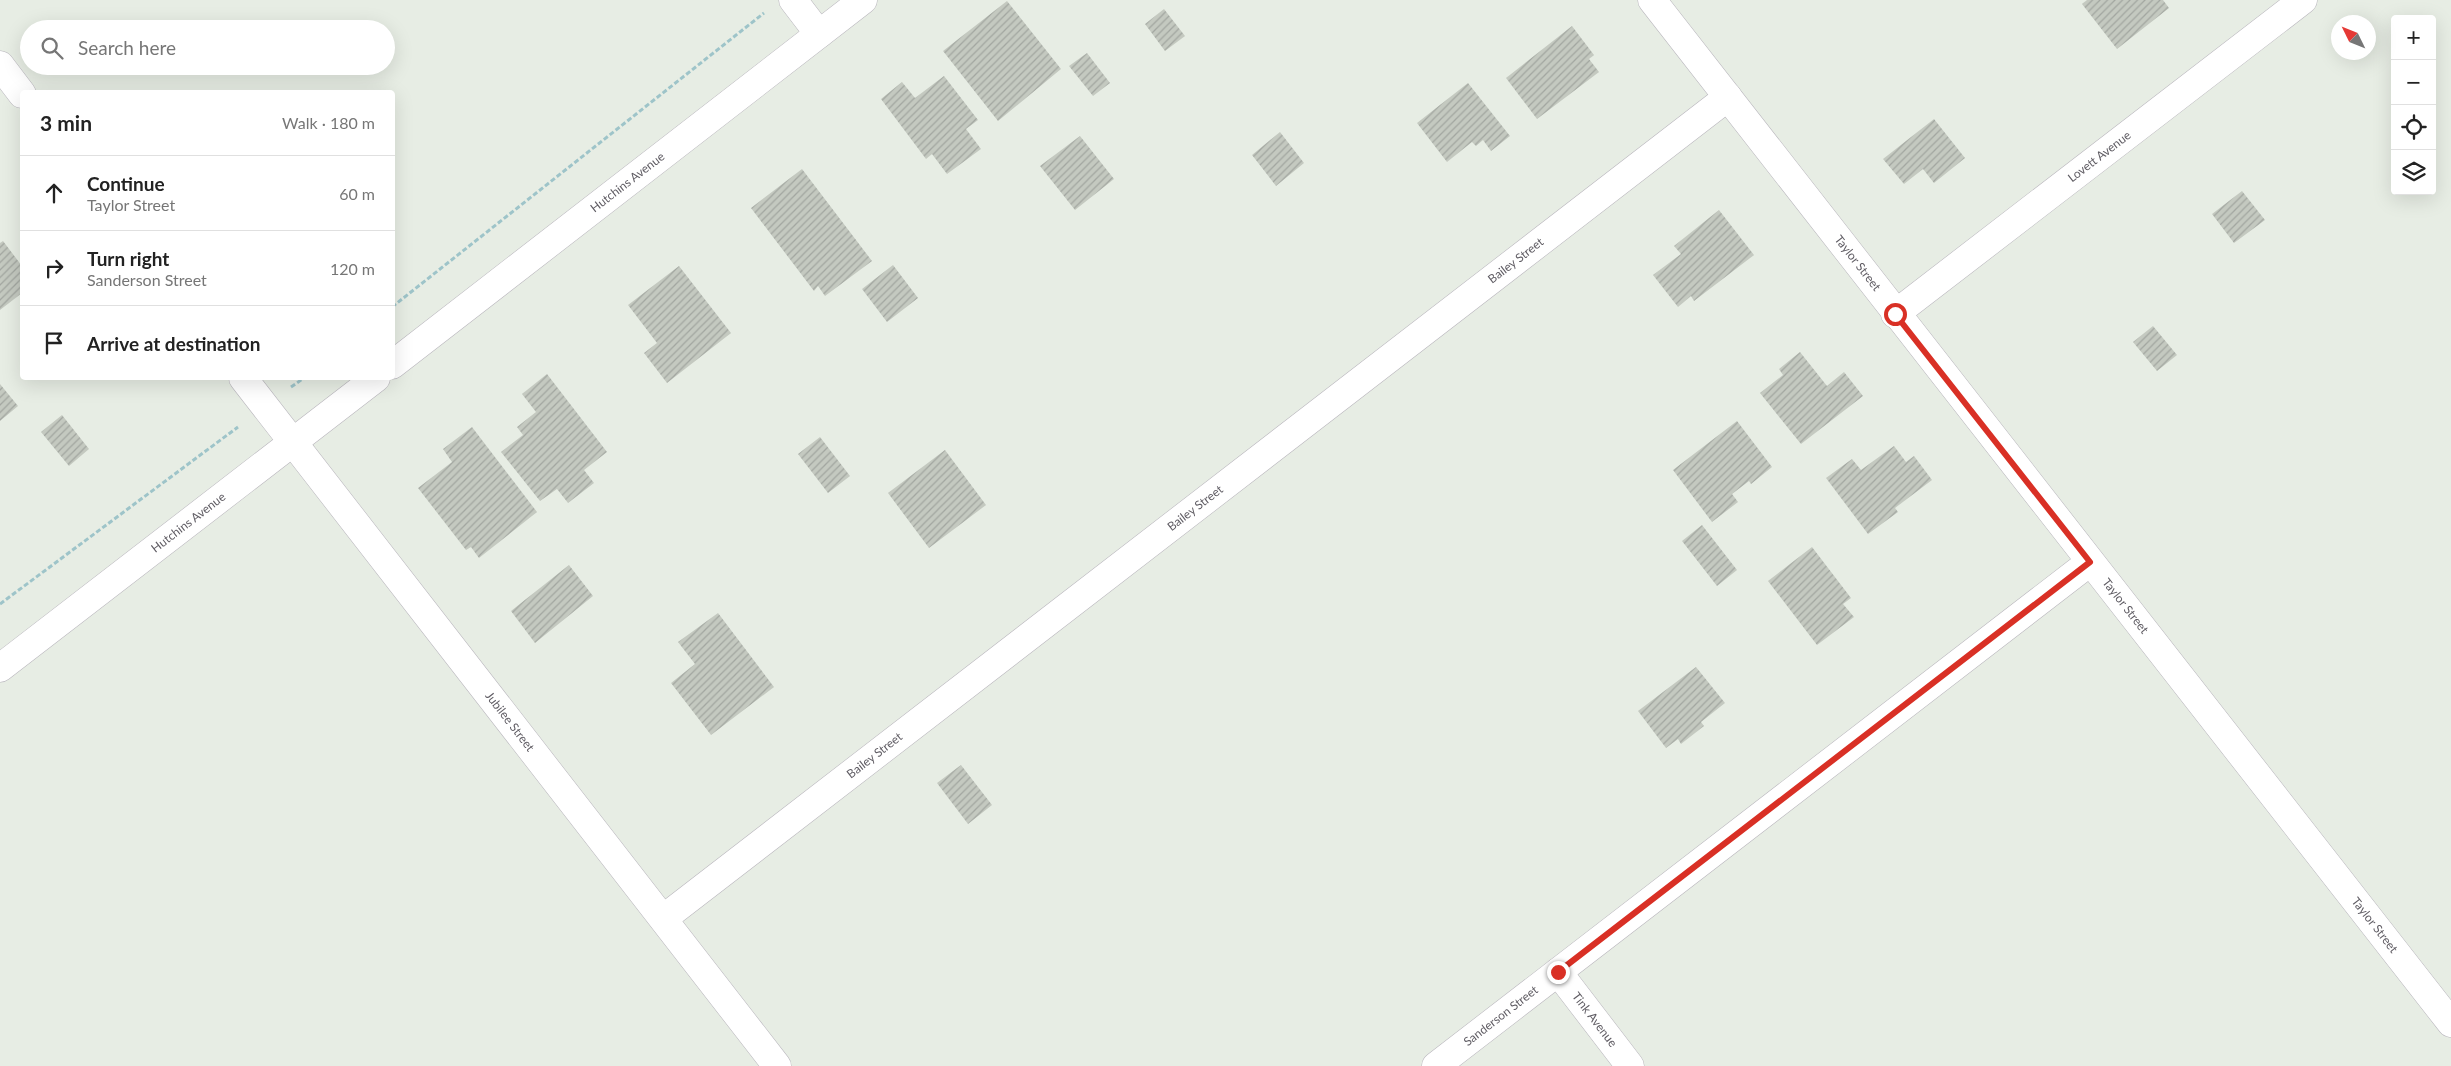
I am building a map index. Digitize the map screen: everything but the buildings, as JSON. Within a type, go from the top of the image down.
[{"type":"street","points":[[793,0],[819,34]]},
{"type":"street","name":"Hutchins Avenue","points":[[395,363],[862,0]]},
{"type":"street","name":"Taylor Street","points":[[1652,0],[1895,314],[2451,1023]]},
{"type":"street","name":"Lovett Avenue","points":[[1895,314],[2303,0]]},
{"type":"street","points":[[0,65],[20,91]]},
{"type":"street","name":"Bailey Street","points":[[664,918],[1728,97]]},
{"type":"street","name":"Jubilee Street","points":[[246,380],[777,1066]]},
{"type":"street","name":"Hutchins Avenue","points":[[0,668],[373,380]]},
{"type":"street","name":"Sanderson Street","points":[[1436,1066],[2090,562]]},
{"type":"street","name":"Tink Avenue","points":[[1558,972],[1630,1066]]},
{"type":"path","points":[[395,305],[765,12]]},
{"type":"path","points":[[0,604],[301,380]]},
{"type":"route","points":[[1558,972],[2090,562],[1895,314]]}]
